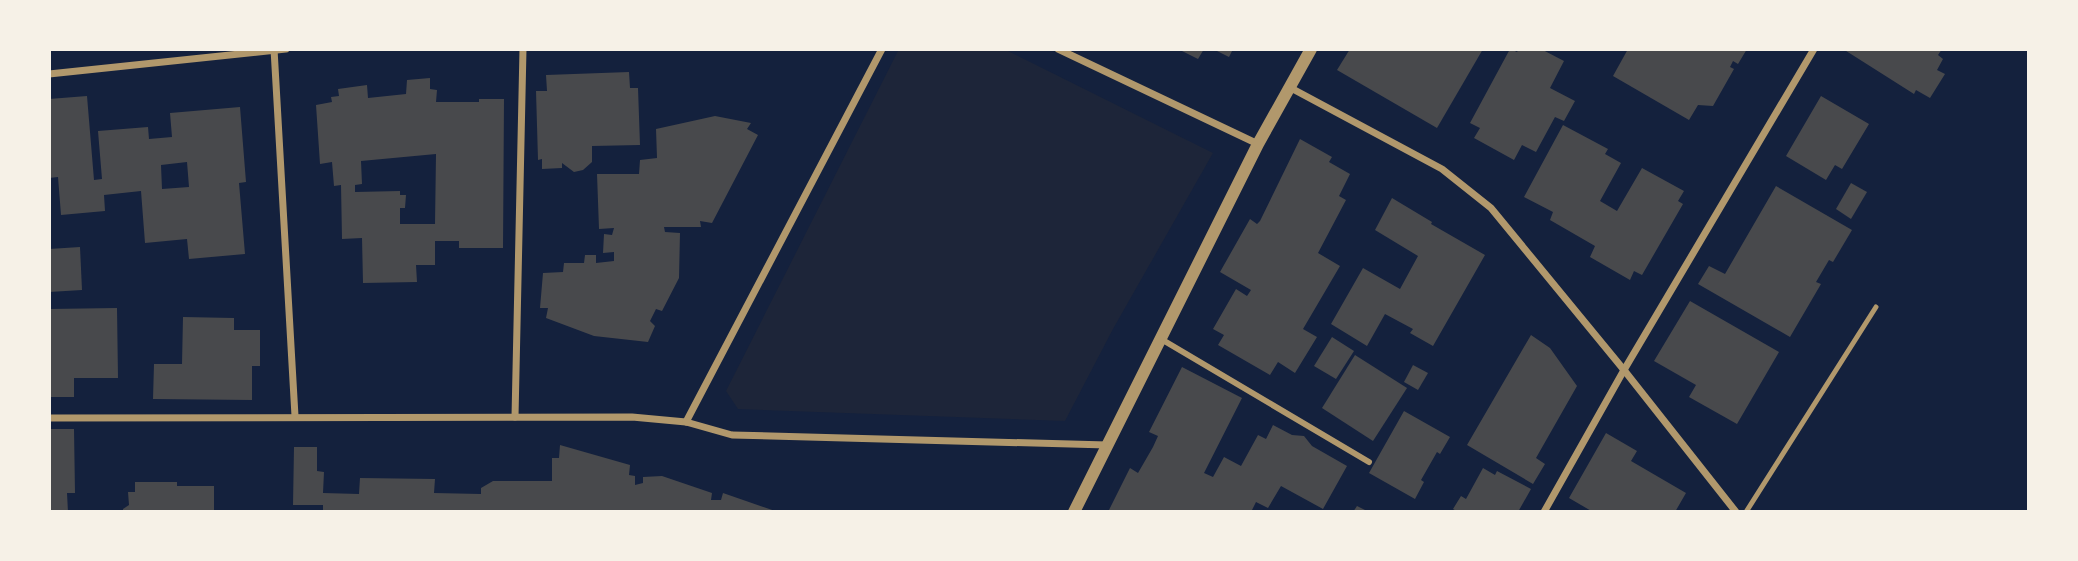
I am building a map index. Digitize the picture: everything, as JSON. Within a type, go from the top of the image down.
[{"type":"street","points":[[49,74],[286,49]]},
{"type":"street","points":[[515,417],[523,49]]},
{"type":"street","points":[[685,422],[883,49]]},
{"type":"street","points":[[1058,49],[1258,144]]},
{"type":"street","points":[[1074,512],[1258,144],[1311,49]]},
{"type":"street","points":[[1544,512],[1624,370],[1814,49]]},
{"type":"street","points":[[274,50],[295,416]]},
{"type":"street","points":[[1289,87],[1442,169],[1491,208],[1624,370],[1735,512]]},
{"type":"street","points":[[1161,339],[1369,462]]},
{"type":"street","points":[[49,418],[632,417],[685,422],[732,435],[1107,445]]},
{"type":"lane","points":[[1746,512],[1876,307]]},
{"type":"shaded area","points":[[899,49],[1004,49],[1213,153],[1113,329],[1065,421],[738,409],[726,391]]},
{"type":"building","points":[[1178,49],[1204,49],[1198,59]]},
{"type":"building","points":[[1213,49],[1233,49],[1229,57]]},
{"type":"building","points":[[1350,49],[1483,49],[1437,128],[1337,70]]},
{"type":"building","points":[[1510,49],[1517,52],[1519,49],[1541,49],[1564,61],[1550,88],[1575,101],[1564,121],[1555,117],[1536,152],[1522,145],[1514,160],[1474,138],[1480,128],[1470,123]]},
{"type":"building","points":[[1628,49],[1747,49],[1738,64],[1733,61],[1730,67],[1734,69],[1713,106],[1698,105],[1689,120],[1613,76]]},
{"type":"building","points":[[1843,49],[1942,49],[1938,55],[1943,59],[1937,70],[1945,74],[1930,98],[1916,90],[1914,94]]},
{"type":"building","points":[[629,72],[630,88],[638,88],[640,145],[592,146],[592,162],[583,170],[574,172],[562,163],[562,168],[542,169],[542,159],[538,160],[536,91],[547,91],[546,75]]},
{"type":"building","points":[[430,78],[430,89],[437,90],[436,102],[504,99],[503,248],[459,248],[459,241],[435,241],[435,265],[416,265],[417,282],[363,283],[362,238],[342,239],[341,185],[334,186],[332,162],[320,164],[316,105],[332,102],[331,97],[339,96],[338,89],[367,85],[368,98],[406,94],[407,80]],"holes":[[[436,154],[435,224],[400,224],[400,208],[405,208],[406,195],[400,195],[400,191],[355,192],[355,185],[362,184],[361,161]]]},
{"type":"building","points":[[87,96],[94,180],[102,179],[98,131],[148,127],[149,139],[172,137],[170,113],[240,107],[246,182],[239,183],[245,254],[189,259],[187,239],[145,243],[141,191],[104,195],[105,211],[61,215],[58,177],[49,178],[49,99]],"holes":[[[187,162],[189,187],[162,189],[161,165]]]},
{"type":"building","points":[[1821,96],[1869,124],[1842,169],[1835,165],[1826,180],[1786,156]]},
{"type":"building","points":[[715,116],[751,123],[747,129],[758,135],[712,223],[700,221],[701,227],[664,227],[665,232],[680,233],[679,278],[662,311],[656,309],[650,321],[655,326],[648,342],[594,336],[546,318],[548,308],[540,308],[543,273],[563,272],[564,263],[584,263],[585,255],[596,255],[596,263],[614,261],[614,252],[603,253],[604,234],[612,235],[614,228],[599,229],[597,174],[639,174],[640,160],[657,158],[656,129]]},
{"type":"building","points":[[1563,125],[1608,149],[1605,154],[1621,163],[1600,201],[1617,211],[1642,168],[1684,191],[1678,201],[1683,204],[1642,275],[1634,271],[1630,280],[1590,257],[1595,246],[1550,220],[1553,212],[1524,197]]},
{"type":"building","points":[[1300,139],[1332,157],[1329,162],[1350,174],[1339,196],[1346,200],[1318,253],[1340,266],[1303,329],[1317,337],[1295,373],[1278,362],[1270,375],[1218,345],[1224,335],[1213,329],[1236,289],[1247,296],[1251,290],[1220,272],[1250,219],[1257,224],[1260,221]]},
{"type":"building","points":[[1851,183],[1867,192],[1851,219],[1836,209]]},
{"type":"building","points":[[1776,186],[1852,230],[1833,262],[1829,260],[1816,282],[1821,284],[1790,337],[1698,284],[1709,266],[1725,274]]},
{"type":"building","points":[[1392,198],[1485,255],[1433,346],[1410,333],[1413,329],[1385,314],[1367,346],[1331,324],[1363,268],[1400,289],[1418,256],[1375,230]]},
{"type":"building","points":[[80,247],[82,290],[49,292],[49,249]]},
{"type":"building","points":[[1690,301],[1779,352],[1737,424],[1689,397],[1696,385],[1654,361]]},
{"type":"building","points":[[117,308],[118,378],[74,378],[74,397],[49,397],[49,309]]},
{"type":"building","points":[[183,317],[234,318],[234,330],[260,330],[260,366],[252,366],[252,400],[153,399],[154,364],[182,364]]},
{"type":"building","points":[[1531,335],[1550,348],[1577,386],[1536,458],[1545,464],[1533,484],[1467,445]]},
{"type":"building","points":[[1332,337],[1354,351],[1336,379],[1314,366]]},
{"type":"building","points":[[1355,355],[1407,388],[1373,441],[1322,408]]},
{"type":"building","points":[[1413,365],[1428,373],[1418,390],[1404,382]]},
{"type":"building","points":[[1182,367],[1242,398],[1204,473],[1213,477],[1224,457],[1241,466],[1258,435],[1266,439],[1273,425],[1292,435],[1304,436],[1312,446],[1347,466],[1323,509],[1281,486],[1268,508],[1256,502],[1251,512],[1108,512],[1130,468],[1138,473],[1153,447],[1158,436],[1149,432]]},
{"type":"building","points":[[1404,411],[1450,437],[1440,454],[1437,452],[1421,480],[1424,482],[1415,499],[1369,473]]},
{"type":"building","points":[[49,429],[74,429],[75,493],[67,493],[68,512],[49,512]]},
{"type":"building","points":[[1606,433],[1637,451],[1631,461],[1686,493],[1675,512],[1593,512],[1569,498]]},
{"type":"building","points":[[560,445],[630,465],[629,475],[635,476],[635,485],[643,483],[643,477],[662,476],[712,493],[711,500],[721,500],[723,493],[778,512],[323,512],[323,505],[293,505],[294,447],[317,447],[317,471],[324,472],[323,493],[359,494],[360,478],[435,479],[434,493],[481,494],[481,488],[493,481],[552,481],[552,458],[559,458]]},
{"type":"building","points":[[1483,468],[1495,475],[1497,471],[1531,489],[1518,512],[1458,512],[1453,509],[1461,496],[1466,499]]},
{"type":"building","points":[[135,482],[177,482],[177,486],[214,486],[214,512],[123,512],[129,505],[128,492],[135,492]]},
{"type":"building","points":[[1357,506],[1369,512],[1353,512]]}]
